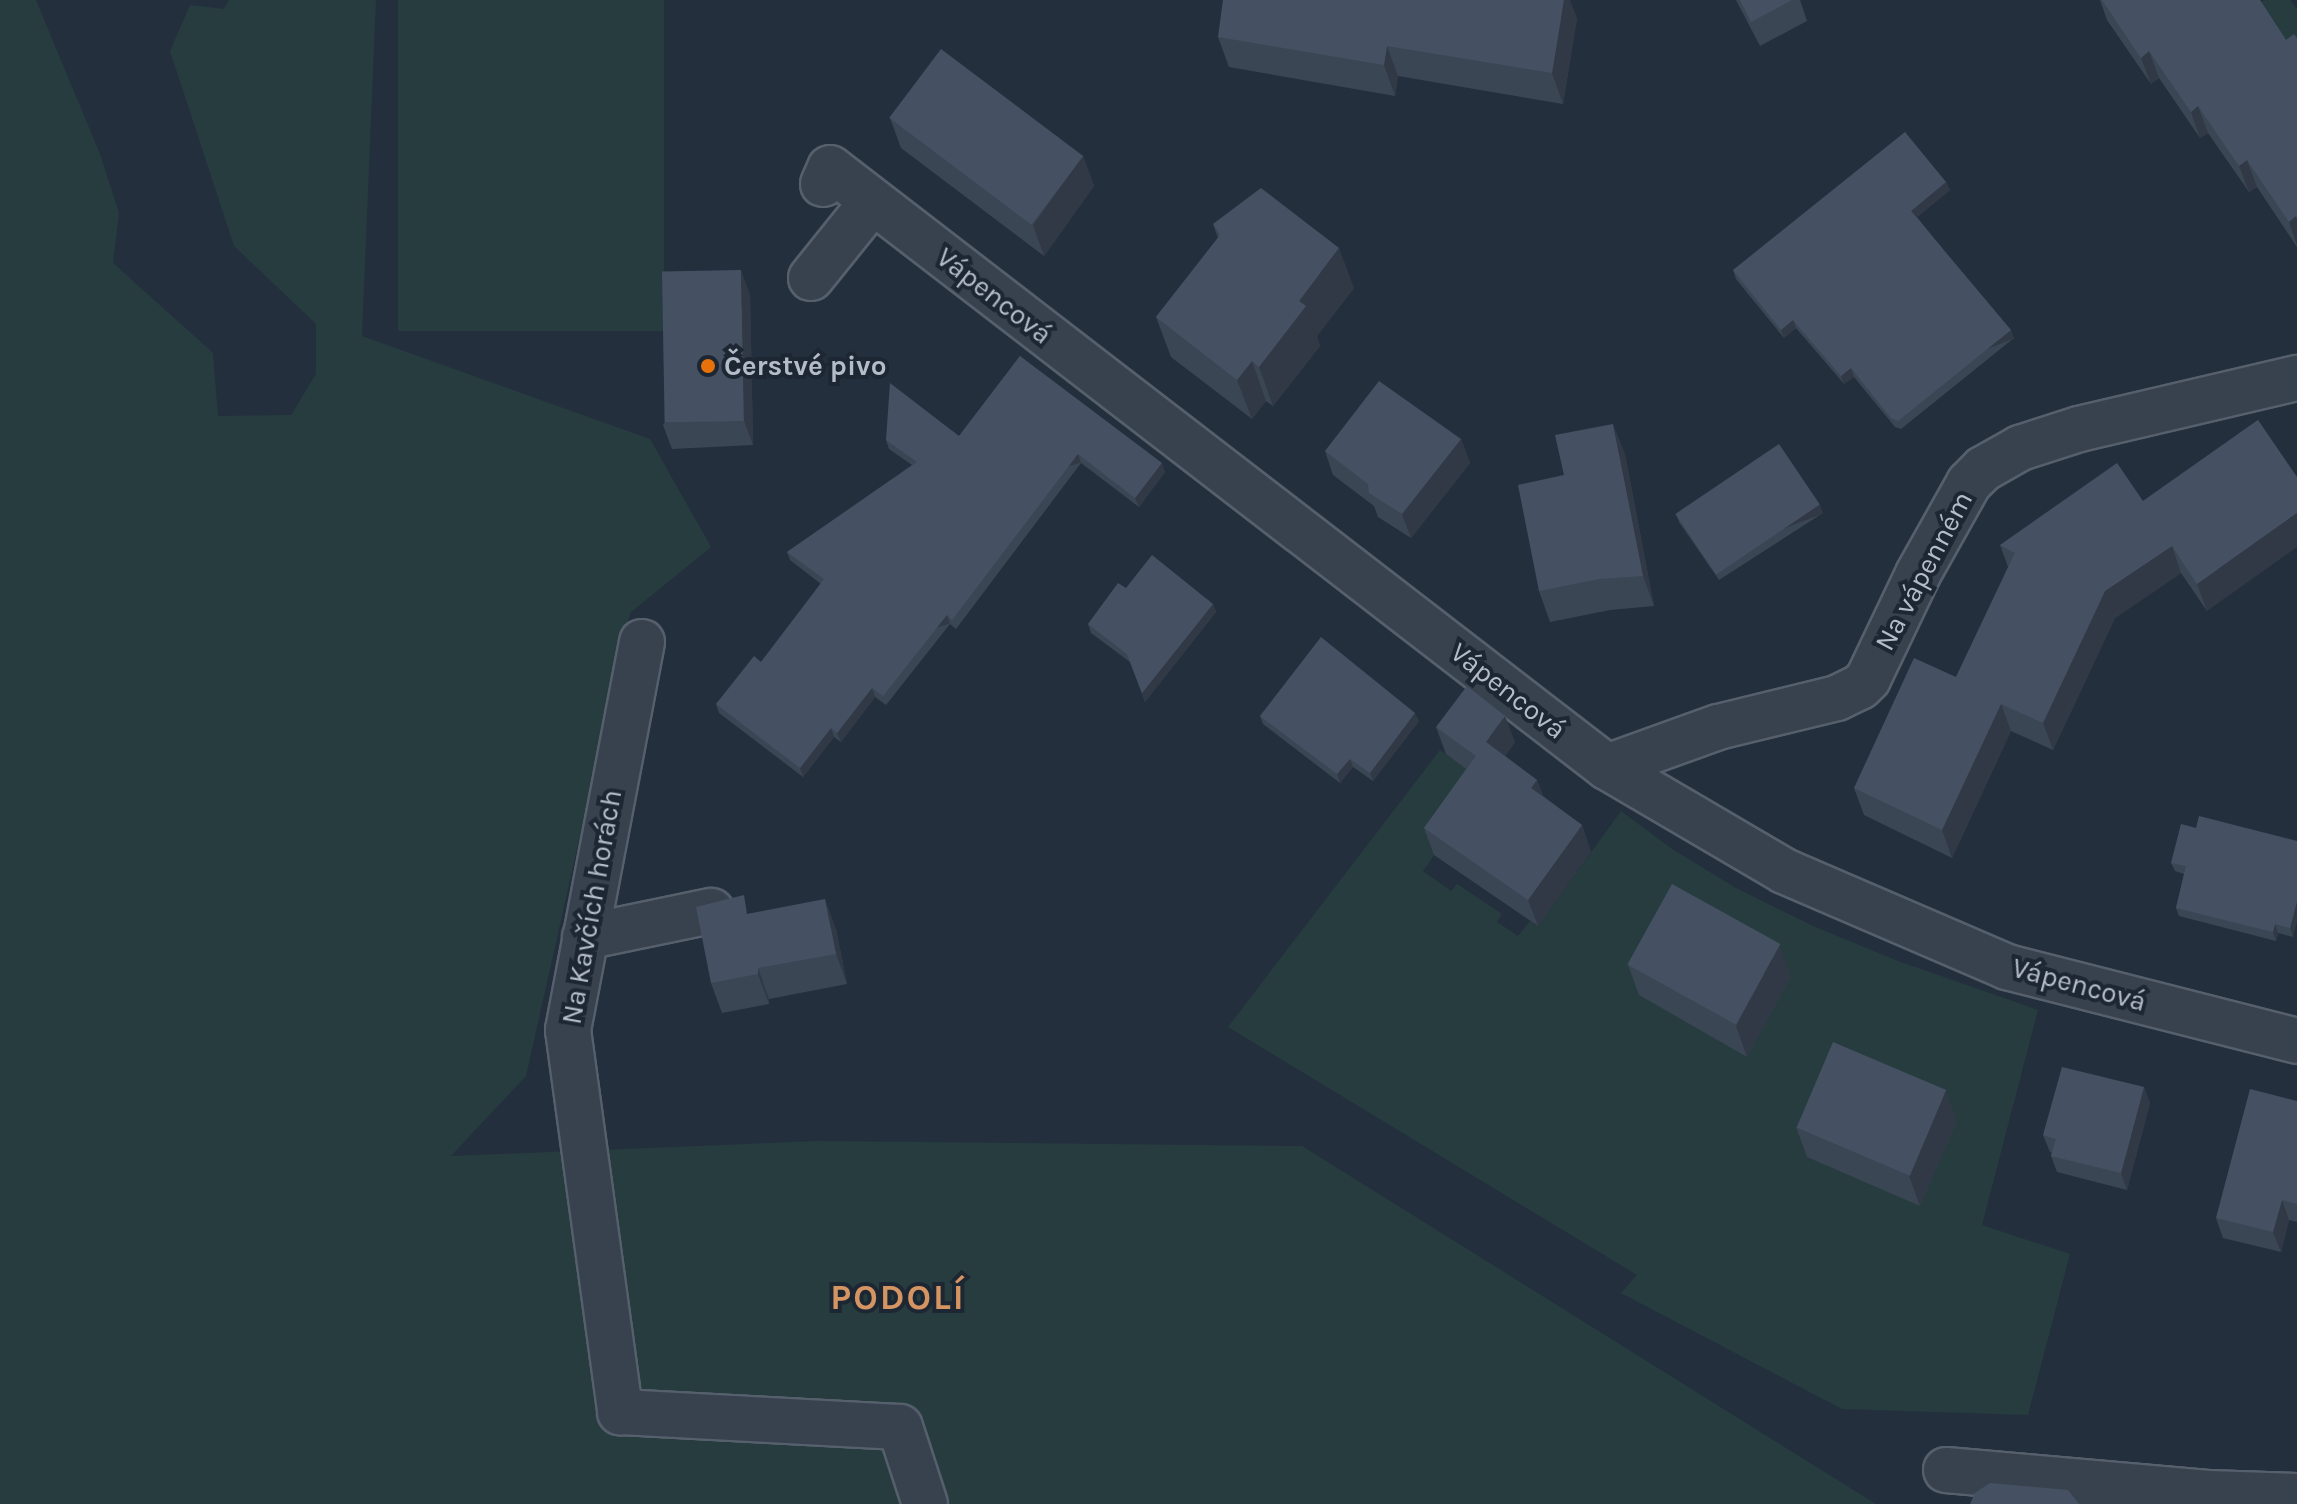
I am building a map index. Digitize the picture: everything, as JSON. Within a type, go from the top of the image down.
[{"type":"street","name":"Vápencová","points":[[823,184],[830,168],[1607,767],[1784,871],[2007,967],[2297,1041]]},
{"type":"street","points":[[811,278],[872,202]]},
{"type":"street","name":"Na vápenném","points":[[1607,767],[1718,727],[1837,698],[1860,687],[1868,679],[1918,574],[1969,483],[1983,469],[2020,448],[2079,429],[2297,378]]},
{"type":"street","name":"Na Kavčích horách","points":[[642,642],[568,1030],[620,1412],[900,1427],[925,1504]]},
{"type":"street","points":[[585,937],[711,911]]},
{"type":"street","points":[[1946,1470],[2208,1493],[2297,1496]]},
{"type":"green space","points":[[0,0],[36,0],[100,154],[119,213],[113,263],[213,353],[218,416],[291,415],[316,374],[316,324],[234,246],[170,51],[190,5],[224,9],[229,0],[376,0],[362,336],[650,439],[711,547],[630,613],[526,1076],[451,1156],[818,1141],[1302,1146],[1876,1504],[0,1504]]},
{"type":"green space","points":[[398,0],[664,0],[664,331],[398,331]]},
{"type":"green space","points":[[2264,0],[2290,0],[2297,9],[2297,42],[2285,50],[2256,6]]},
{"type":"green space","points":[[1440,750],[1485,782],[1423,871],[1451,891],[1457,884],[1502,914],[1497,922],[1518,936],[1530,921],[1538,926],[1621,811],[1672,849],[1736,888],[1813,926],[1898,961],[2038,1010],[1982,1225],[2070,1254],[2028,1415],[1842,1409],[1621,1293],[1637,1275],[1228,1027]]},
{"type":"building","points":[[1223,0],[1564,0],[1552,73],[1387,46],[1384,65],[1218,37]]},
{"type":"building","points":[[1740,0],[1792,0],[1751,22]]},
{"type":"building","points":[[2102,0],[2260,0],[2286,40],[2294,34],[2297,38],[2297,218],[2289,222],[2247,160],[2239,166],[2198,106],[2191,112],[2149,51],[2141,58]]},
{"type":"building","points":[[941,49],[1083,156],[1031,225],[889,118]]},
{"type":"building","points":[[1905,132],[1946,182],[1911,211],[2011,330],[1898,421],[1891,418],[1851,368],[1841,376],[1793,320],[1781,330],[1733,270]]},
{"type":"building","points":[[1261,188],[1339,248],[1299,301],[1306,306],[1259,367],[1252,361],[1237,380],[1156,317],[1220,235],[1213,224]]},
{"type":"building","points":[[741,270],[744,421],[665,422],[662,271]]},
{"type":"building","points":[[1020,356],[1162,463],[1135,498],[1078,454],[952,620],[947,615],[883,696],[872,688],[837,733],[831,728],[800,768],[716,704],[754,656],[761,662],[824,579],[787,552],[917,462],[886,440],[890,383],[959,436]]},
{"type":"building","points":[[1379,381],[1461,439],[1402,514],[1369,493],[1368,484],[1325,451]]},
{"type":"building","points":[[2258,420],[2297,477],[2297,513],[2197,584],[2172,546],[2105,591],[2043,723],[2001,704],[1942,830],[1854,788],[1914,658],[1956,677],[2015,553],[2000,545],[2117,463],[2143,501]]},
{"type":"building","points":[[1613,424],[1643,576],[1599,579],[1539,591],[1518,485],[1564,475],[1555,435]]},
{"type":"building","points":[[1779,444],[1820,505],[1716,574],[1675,514]]},
{"type":"building","points":[[1152,555],[1213,604],[1142,693],[1127,654],[1088,624],[1118,583],[1126,588]]},
{"type":"building","points":[[1321,637],[1415,713],[1370,773],[1350,759],[1337,774],[1260,716]]},
{"type":"building","points":[[1467,686],[1505,716],[1486,742],[1537,780],[1531,788],[1582,825],[1528,900],[1424,828],[1476,756],[1436,727]]},
{"type":"building","points":[[2199,816],[2297,841],[2297,902],[2290,928],[2275,924],[2273,932],[2176,908],[2186,866],[2171,863],[2181,824],[2196,828]]},
{"type":"building","points":[[1672,884],[1780,944],[1736,1025],[1627,964]]},
{"type":"building","points":[[744,895],[747,914],[825,899],[836,954],[758,968],[758,974],[711,983],[696,907]]},
{"type":"building","points":[[1833,1042],[1946,1090],[1910,1176],[1797,1128]]},
{"type":"building","points":[[2062,1067],[2144,1087],[2121,1173],[2051,1156],[2056,1139],[2043,1135]]},
{"type":"building","points":[[2250,1089],[2297,1101],[2297,1204],[2282,1200],[2273,1232],[2216,1218]]},
{"type":"building","points":[[1990,1483],[2068,1490],[2079,1504],[1970,1504],[1975,1493]]},
{"type":"place","name":"Čerstvé pivo","points":[[708,366]]},
{"type":"district","name":"PODOLÍ","points":[[898,1298]]}]
